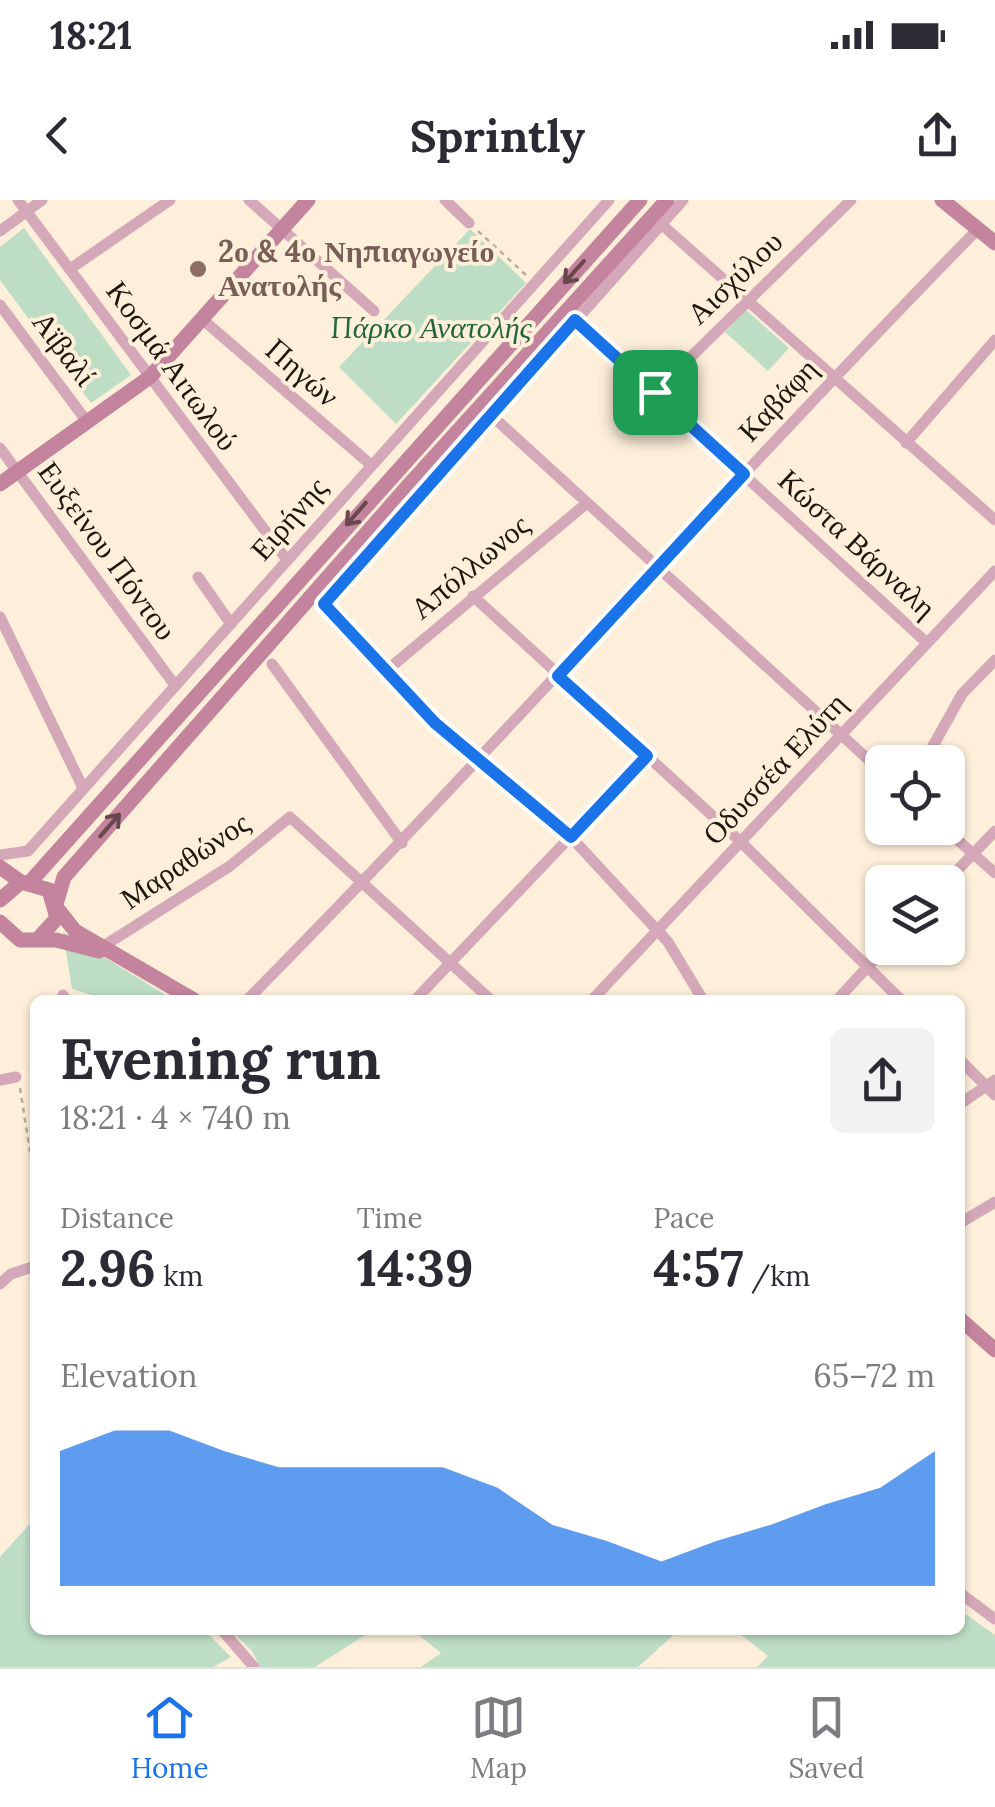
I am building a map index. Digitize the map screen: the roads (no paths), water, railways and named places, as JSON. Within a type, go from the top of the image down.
[{"type":"street","points":[[0,231],[22,206],[42,200]]},
{"type":"street","points":[[70,269],[170,200]]},
{"type":"street","points":[[249,200],[374,311]]},
{"type":"street","points":[[0,484],[150,377],[308,200]]},
{"type":"street","points":[[445,200],[469,223]]},
{"type":"street","name":"Ειρήνης","points":[[0,855],[12,857],[28,852],[609,200]]},
{"type":"street","points":[[0,900],[26,882],[640,200]]},
{"type":"street","points":[[38,939],[53,926],[64,878],[77,862],[666,200]]},
{"type":"street","points":[[683,200],[324,604],[479,762],[571,837],[658,930],[701,995]]},
{"type":"street","name":"Αισχύλου","points":[[655,392],[852,200]]},
{"type":"street","points":[[942,200],[995,244]]},
{"type":"street","name":"Κοσμά Αιτωλού","points":[[22,206],[287,560]]},
{"type":"street","points":[[660,223],[995,520]]},
{"type":"street","name":"Καβάφη","points":[[252,995],[479,762],[834,376],[978,230]]},
{"type":"street","name":"Αϊβαλί","points":[[0,305],[88,423]]},
{"type":"street","name":"Πηγών","points":[[202,320],[370,464]]},
{"type":"street","name":"Κώστα Βάρναλη","points":[[575,320],[927,643]]},
{"type":"street","points":[[906,443],[995,340]]},
{"type":"street","points":[[490,414],[865,756]]},
{"type":"street","name":"Ευξείνου Πόντου","points":[[0,448],[174,684]]},
{"type":"street","name":"Απόλλωνος","points":[[386,670],[587,503]]},
{"type":"street","name":"Οδυσσέα Ελύτη","points":[[597,995],[995,571]]},
{"type":"street","points":[[198,577],[231,624]]},
{"type":"street","points":[[473,596],[741,842],[896,995]]},
{"type":"street","points":[[0,616],[83,788]]},
{"type":"street","points":[[934,745],[962,694],[995,660]]},
{"type":"street","points":[[272,664],[402,843]]},
{"type":"street","points":[[420,995],[647,756]]},
{"type":"street","name":"Μαραθώνος","points":[[102,947],[230,866],[286,819],[294,818],[364,882]]},
{"type":"street","points":[[962,865],[995,830]]},
{"type":"street","points":[[963,845],[995,873]]},
{"type":"street","points":[[0,868],[49,890],[75,931],[185,995]]},
{"type":"street","points":[[364,882],[485,995]]},
{"type":"street","points":[[1,926],[20,940],[38,939],[118,956]]},
{"type":"street","points":[[841,995],[867,966]]},
{"type":"street","points":[[965,1064],[990,1082],[995,1095]]},
{"type":"street","points":[[0,1080],[16,1078]]},
{"type":"street","points":[[965,1100],[990,1082]]},
{"type":"street","points":[[965,1220],[995,1202]]},
{"type":"street","points":[[0,1284],[11,1274],[30,1268]]},
{"type":"street","points":[[965,1323],[995,1350]]},
{"type":"street","points":[[965,1597],[995,1620]]},
{"type":"street","points":[[226,1635],[254,1667]]},
{"type":"place","name":"2ο & 4ο Νηπιαγωγείο Ανατολής","points":[[198,269]]},
{"type":"park label","name":"Πάρκο Ανατολής","points":[[431,328]]}]
